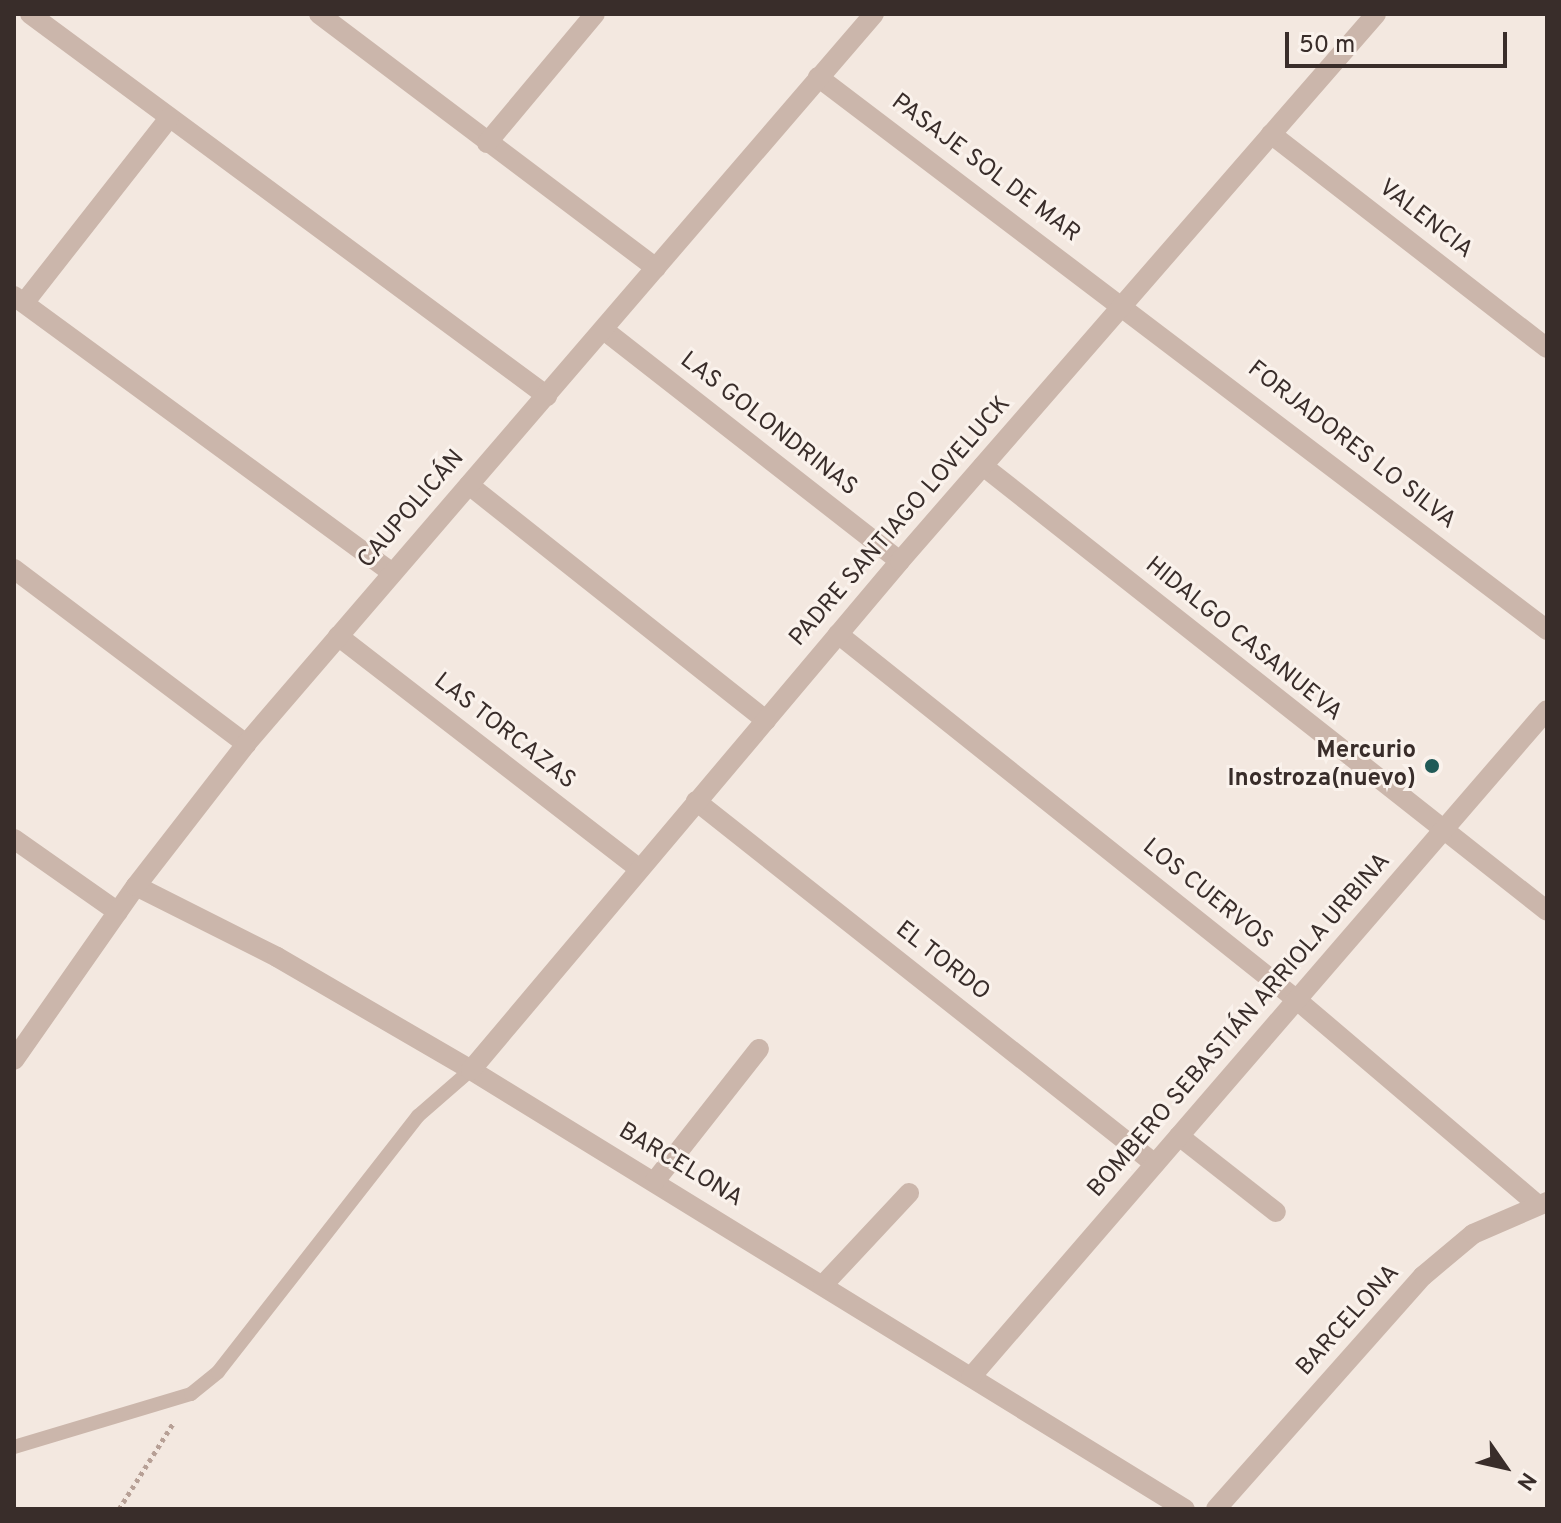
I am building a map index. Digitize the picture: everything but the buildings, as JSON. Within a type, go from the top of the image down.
[{"type":"street","points":[[30,14],[547,396]]},
{"type":"street","points":[[319,14],[656,268]]},
{"type":"street","points":[[487,143],[595,14]]},
{"type":"street","name":"CAUPOLICÁN","points":[[14,1060],[136,886],[246,744],[874,14]]},
{"type":"street","name":"PADRE SANTIAGO LOVELUCK","points":[[471,1070],[900,561],[1376,14]]},
{"type":"street","name":"PASAJE SOL DE MAR","points":[[818,77],[1122,303]]},
{"type":"street","points":[[169,118],[19,300],[392,573]]},
{"type":"street","name":"VALENCIA","points":[[1271,134],[1547,348]]},
{"type":"street","name":"FORJADORES LO SILVA","points":[[1122,303],[1547,630]]},
{"type":"street","name":"LAS GOLONDRINAS","points":[[604,330],[900,561]]},
{"type":"street","name":"HIDALGO CASANUEVA","points":[[983,466],[1547,911]]},
{"type":"street","points":[[469,485],[766,720]]},
{"type":"street","points":[[14,569],[246,744]]},
{"type":"street","name":"LOS CUERVOS","points":[[838,634],[1297,1000],[1542,1204]]},
{"type":"street","name":"LAS TORCAZAS","points":[[338,636],[639,869]]},
{"type":"street","name":"BOMBERO SEBASTIÁN ARRIOLA URBINA","points":[[971,1377],[1547,710]]},
{"type":"street","name":"EL TORDO","points":[[696,801],[1155,1164]]},
{"type":"street","points":[[14,839],[118,912]]},
{"type":"street","name":"BARCELONA","points":[[136,886],[277,957],[471,1070],[1185,1509]]},
{"type":"street","points":[[655,1181],[759,1049]]},
{"type":"street","points":[[1179,1136],[1276,1212]]},
{"type":"street","points":[[823,1285],[909,1193]]},
{"type":"street","name":"BARCELONA","points":[[1216,1509],[1423,1276],[1473,1234],[1542,1204]]},
{"type":"lane","points":[[14,1447],[191,1394],[242,1345],[418,1116],[471,1070]]},
{"type":"path","points":[[119,1509],[191,1394]]},
{"type":"place","name":"Mercurio Inostroza(nuevo)","points":[[1432,766]]}]
